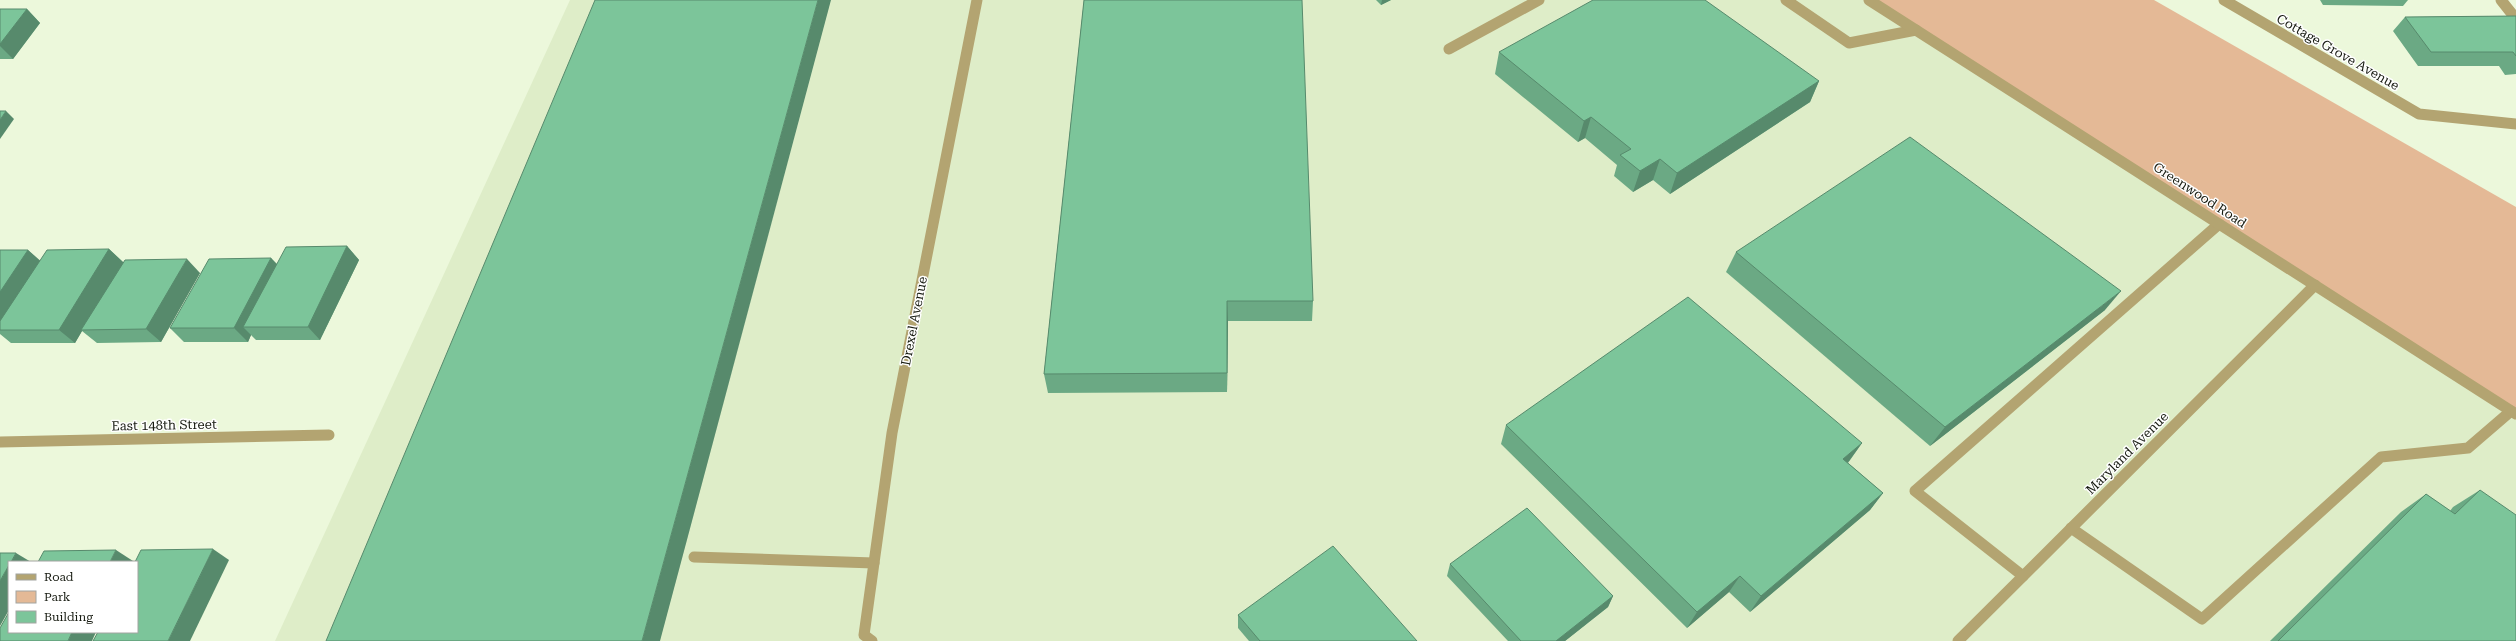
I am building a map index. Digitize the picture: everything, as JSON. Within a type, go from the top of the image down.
[{"type":"street","name":"Drexel Avenue","points":[[867,639],[874,563],[892,433],[977,0]]},
{"type":"street","points":[[1449,49],[1539,0]]},
{"type":"street","points":[[1786,0],[1849,43],[1916,30]]},
{"type":"street","name":"Greenwood Road","points":[[1869,0],[2514,412]]},
{"type":"street","name":"Cottage Grove Avenue","points":[[2224,0],[2419,114],[2516,124]]},
{"type":"street","points":[[2500,0],[2516,19]]},
{"type":"street","points":[[2023,576],[1914,491],[2219,224]]},
{"type":"street","name":"Maryland Avenue","points":[[1958,641],[2315,285]]},
{"type":"street","points":[[2071,528],[2202,619],[2381,457],[2468,448],[2514,412]]},
{"type":"street","name":"East 148th Street","points":[[0,442],[329,435]]},
{"type":"street","points":[[694,556],[874,563]]},
{"type":"shaded area","points":[[570,0],[1867,0],[2516,415],[2516,641],[275,641]]},
{"type":"green space","points":[[1870,0],[2154,0],[2516,207],[2516,412]]},
{"type":"building","points":[[595,0],[818,0],[642,641],[326,641]]},
{"type":"building","points":[[1084,0],[1302,0],[1313,301],[1227,301],[1227,373],[1044,374]]},
{"type":"building","points":[[1593,0],[1705,0],[1819,81],[1677,173],[1660,159],[1640,171],[1620,155],[1631,149],[1591,117],[1584,121],[1499,52]]},
{"type":"building","points":[[0,9],[27,9],[0,44]]},
{"type":"building","points":[[2516,16],[2516,56],[2513,52],[2431,52],[2405,17]]},
{"type":"building","points":[[0,111],[6,111],[0,120]]},
{"type":"building","points":[[1910,137],[2121,291],[1945,427],[1736,252]]},
{"type":"building","points":[[347,246],[308,327],[243,327],[286,247]]},
{"type":"building","points":[[109,249],[59,330],[0,330],[0,321],[47,250]]},
{"type":"building","points":[[0,250],[28,250],[0,292]]},
{"type":"building","points":[[271,258],[234,328],[170,328],[209,259]]},
{"type":"building","points":[[187,259],[146,329],[81,330],[125,260]]},
{"type":"building","points":[[1688,297],[1862,443],[1843,459],[1883,493],[1761,596],[1740,576],[1697,612],[1506,425]]},
{"type":"building","points":[[2480,490],[2516,515],[2516,641],[2278,641],[2426,494],[2455,514]]},
{"type":"building","points":[[1527,508],[1613,596],[1556,641],[1521,641],[1450,564]]},
{"type":"building","points":[[1333,546],[1417,641],[1260,641],[1238,615]]},
{"type":"building","points":[[213,549],[168,641],[93,641],[97,633],[138,633],[138,561],[136,561],[141,550]]},
{"type":"building","points":[[116,550],[110,561],[39,561],[44,551]]},
{"type":"building","points":[[0,553],[16,553],[12,561],[8,561],[8,567],[0,581]]},
{"type":"building","points":[[8,614],[8,633],[72,633],[68,641],[0,641],[0,628]]}]
